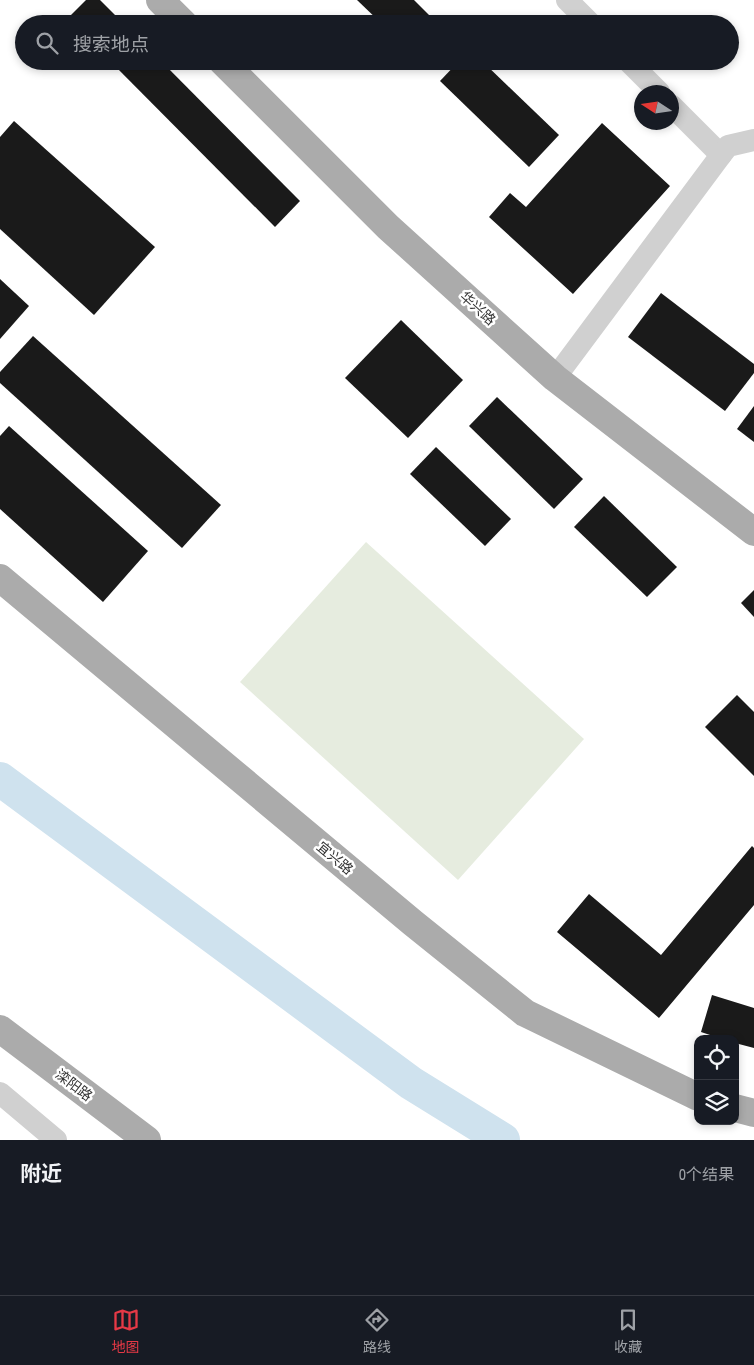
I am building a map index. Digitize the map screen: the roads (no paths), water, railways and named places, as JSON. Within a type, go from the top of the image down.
[{"type":"main road","points":[[160,0],[175,15]]},
{"type":"main road","name":"华兴路","points":[[231,70],[388,226],[555,378],[754,532]]},
{"type":"main road","name":"宜兴路","points":[[0,578],[414,923],[525,1013],[694,1095]]},
{"type":"main road","name":"滦阳路","points":[[0,1029],[147,1140]]},
{"type":"main road","points":[[739,1109],[754,1113]]},
{"type":"street","points":[[567,0],[581,15]]},
{"type":"street","points":[[637,70],[651,85]]},
{"type":"street","points":[[679,113],[720,155]]},
{"type":"street","points":[[555,378],[720,155],[728,146],[754,140]]},
{"type":"street","points":[[0,1093],[56,1140]]},
{"type":"waterway","points":[[0,779],[411,1083],[503,1140]]}]
